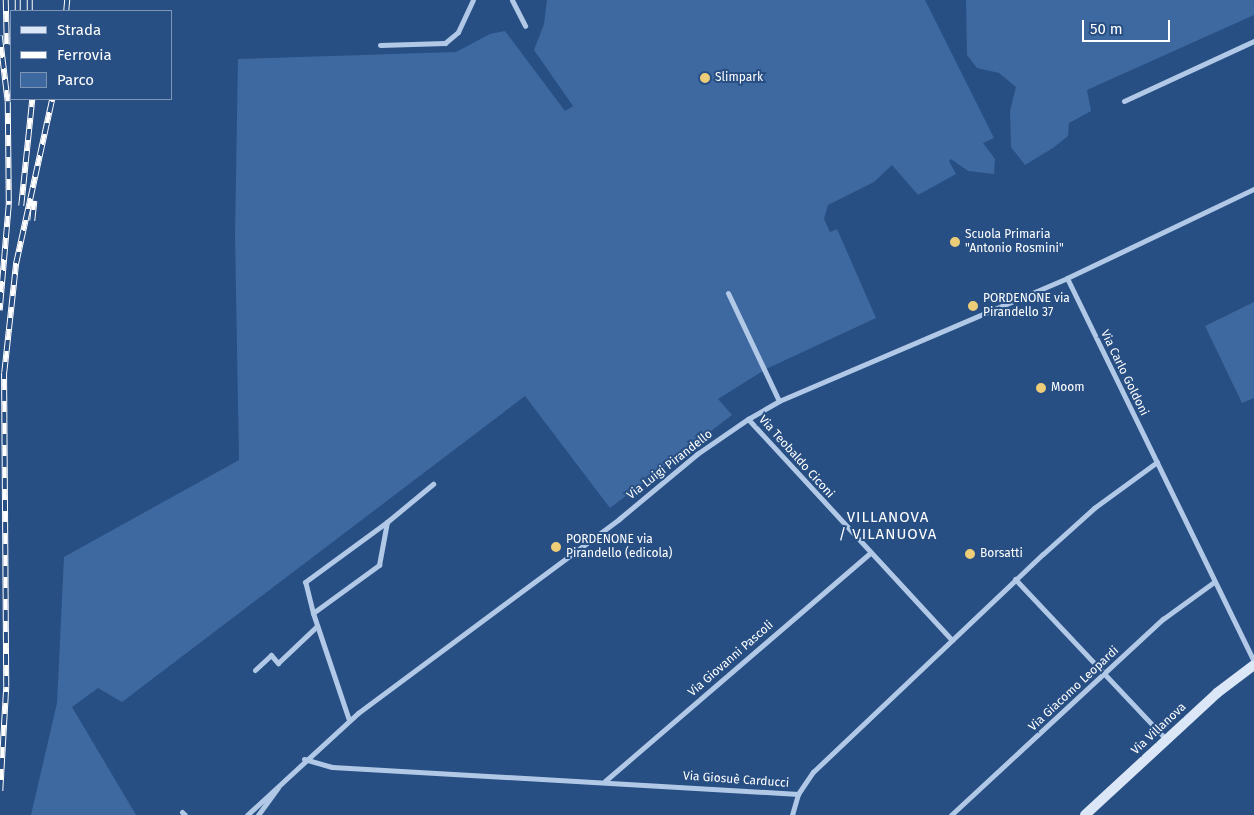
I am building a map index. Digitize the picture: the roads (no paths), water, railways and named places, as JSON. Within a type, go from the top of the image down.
[{"type":"street","points":[[380,45],[445,43],[458,32],[473,0]]},
{"type":"street","points":[[512,0],[525,26]]},
{"type":"street","points":[[1124,101],[1254,41]]},
{"type":"street","points":[[1067,278],[1254,190]]},
{"type":"street","name":"Via Luigi Pirandello","points":[[247,815],[304,759],[349,720],[619,519],[697,454],[748,419],[779,401],[1067,278]]},
{"type":"street","name":"Via Carlo Goldoni","points":[[1067,278],[1254,664]]},
{"type":"street","points":[[728,293],[779,401]]},
{"type":"street","name":"Via Teobaldo Ciconi","points":[[748,419],[952,640]]},
{"type":"street","name":"Via Giosuè Carducci","points":[[304,759],[332,767],[798,794],[813,772],[1015,579],[1094,508],[1157,462]]},
{"type":"street","points":[[349,720],[317,626],[306,582],[387,522],[433,484]]},
{"type":"street","points":[[313,613],[379,565],[387,522]]},
{"type":"street","name":"Via Giovanni Pascoli","points":[[605,782],[870,553]]},
{"type":"street","points":[[1015,579],[1166,739]]},
{"type":"street","name":"Via Giacomo Leopardi","points":[[951,815],[1163,619],[1214,582]]},
{"type":"street","points":[[255,670],[271,655],[278,663],[317,626]]},
{"type":"street","name":"Via Villanova","points":[[1092,813],[1166,739],[1217,693],[1254,664]]},
{"type":"street","name":"Via Luigi Pirandello","points":[[258,815],[285,778]]},
{"type":"street","points":[[792,815],[798,794]]},
{"type":"railway","points":[[6,0],[7,45]]},
{"type":"railway","points":[[18,0],[18,10]]},
{"type":"railway","points":[[30,0],[30,10]]},
{"type":"railway","points":[[66,10],[67,0]]},
{"type":"railway","points":[[0,36],[8,102],[9,205],[0,311]]},
{"type":"railway","points":[[21,206],[32,100]]},
{"type":"railway","points":[[0,791],[6,687],[4,373],[16,263],[52,100]]},
{"type":"railway","points":[[32,221],[34,201]]},
{"type":"place","name":"Slimpark","points":[[705,78]]},
{"type":"place","name":"Scuola Primaria \"Antonio Rosmini\"","points":[[955,242]]},
{"type":"place","name":"PORDENONE via Pirandello 37","points":[[973,306]]},
{"type":"place","name":"Moom","points":[[1041,388]]},
{"type":"place","name":"PORDENONE via Pirandello (edicola)","points":[[556,547]]},
{"type":"place","name":"Borsatti","points":[[970,554]]},
{"type":"district","name":"VILLANOVA / VILANUOVA","points":[[888,526]]}]
